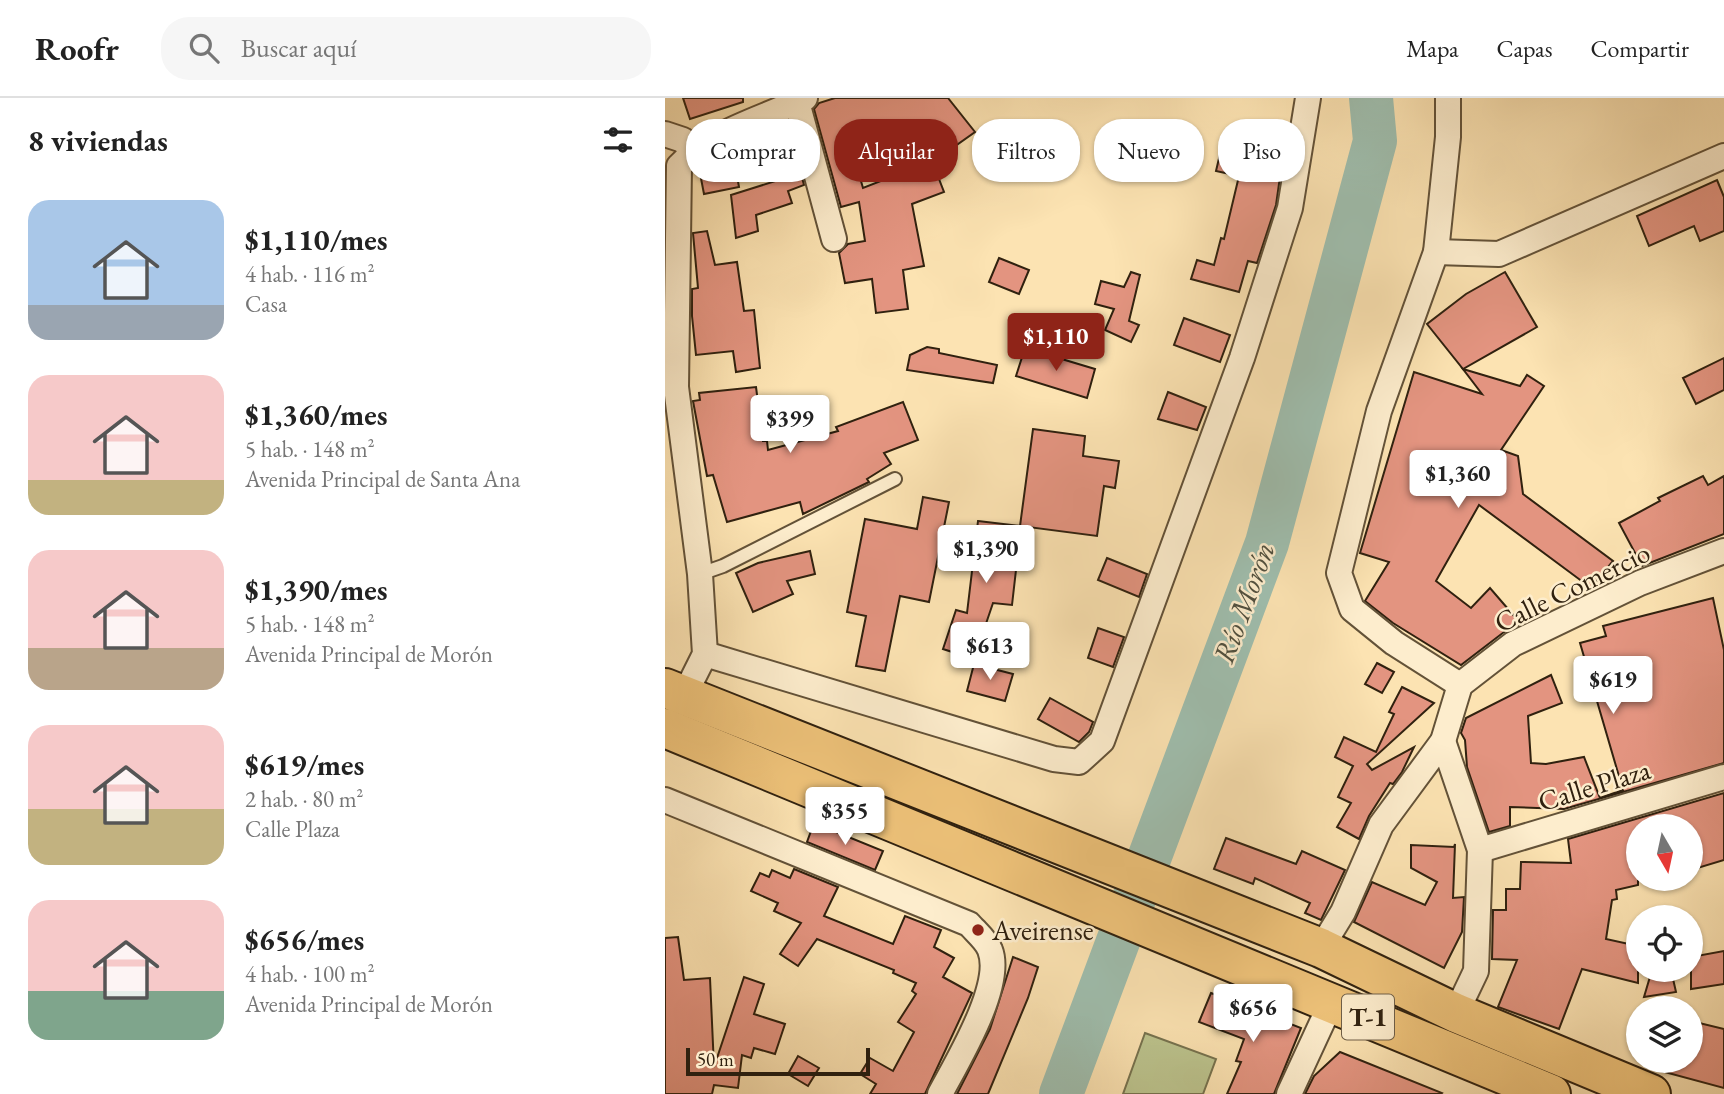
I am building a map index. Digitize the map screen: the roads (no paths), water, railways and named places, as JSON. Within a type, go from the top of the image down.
[{"type":"main road","name":"T-1","points":[[675,691],[1321,948],[1456,1013],[1651,1094]]},
{"type":"main road","name":"T-1","points":[[665,728],[1332,1001],[1551,1094]]},
{"type":"street","points":[[705,654],[1054,760],[1079,762],[1102,741],[1242,358],[1290,208],[1308,98]]},
{"type":"street","points":[[1321,948],[1343,912],[1381,825],[1443,741],[1460,685],[1394,643],[1352,609],[1339,573],[1379,411],[1436,252],[1448,137],[1448,98]]},
{"type":"street","points":[[756,119],[801,100],[834,239]]},
{"type":"street","points":[[665,134],[686,144]]},
{"type":"street","points":[[1436,252],[1499,254],[1724,156]]},
{"type":"street","points":[[675,691],[705,654],[700,574],[671,388],[679,166],[686,159]]},
{"type":"street","name":"Calle Comercio","points":[[1460,685],[1513,644],[1640,583],[1724,551]]},
{"type":"street","points":[[1443,741],[1481,850],[1476,971],[1456,1013]]},
{"type":"street","name":"Calle Plaza","points":[[1481,850],[1724,777]]},
{"type":"street","points":[[665,800],[969,924],[990,949],[992,979],[968,1040],[940,1094]]},
{"type":"street","points":[[1289,1094],[1332,1001]]},
{"type":"lane","points":[[700,574],[723,566],[895,479]]},
{"type":"waterway","name":"Río Morón","points":[[1061,1094],[1267,543],[1375,141],[1371,98]]},
{"type":"place","name":"Aveirense","points":[[978,930]]}]
